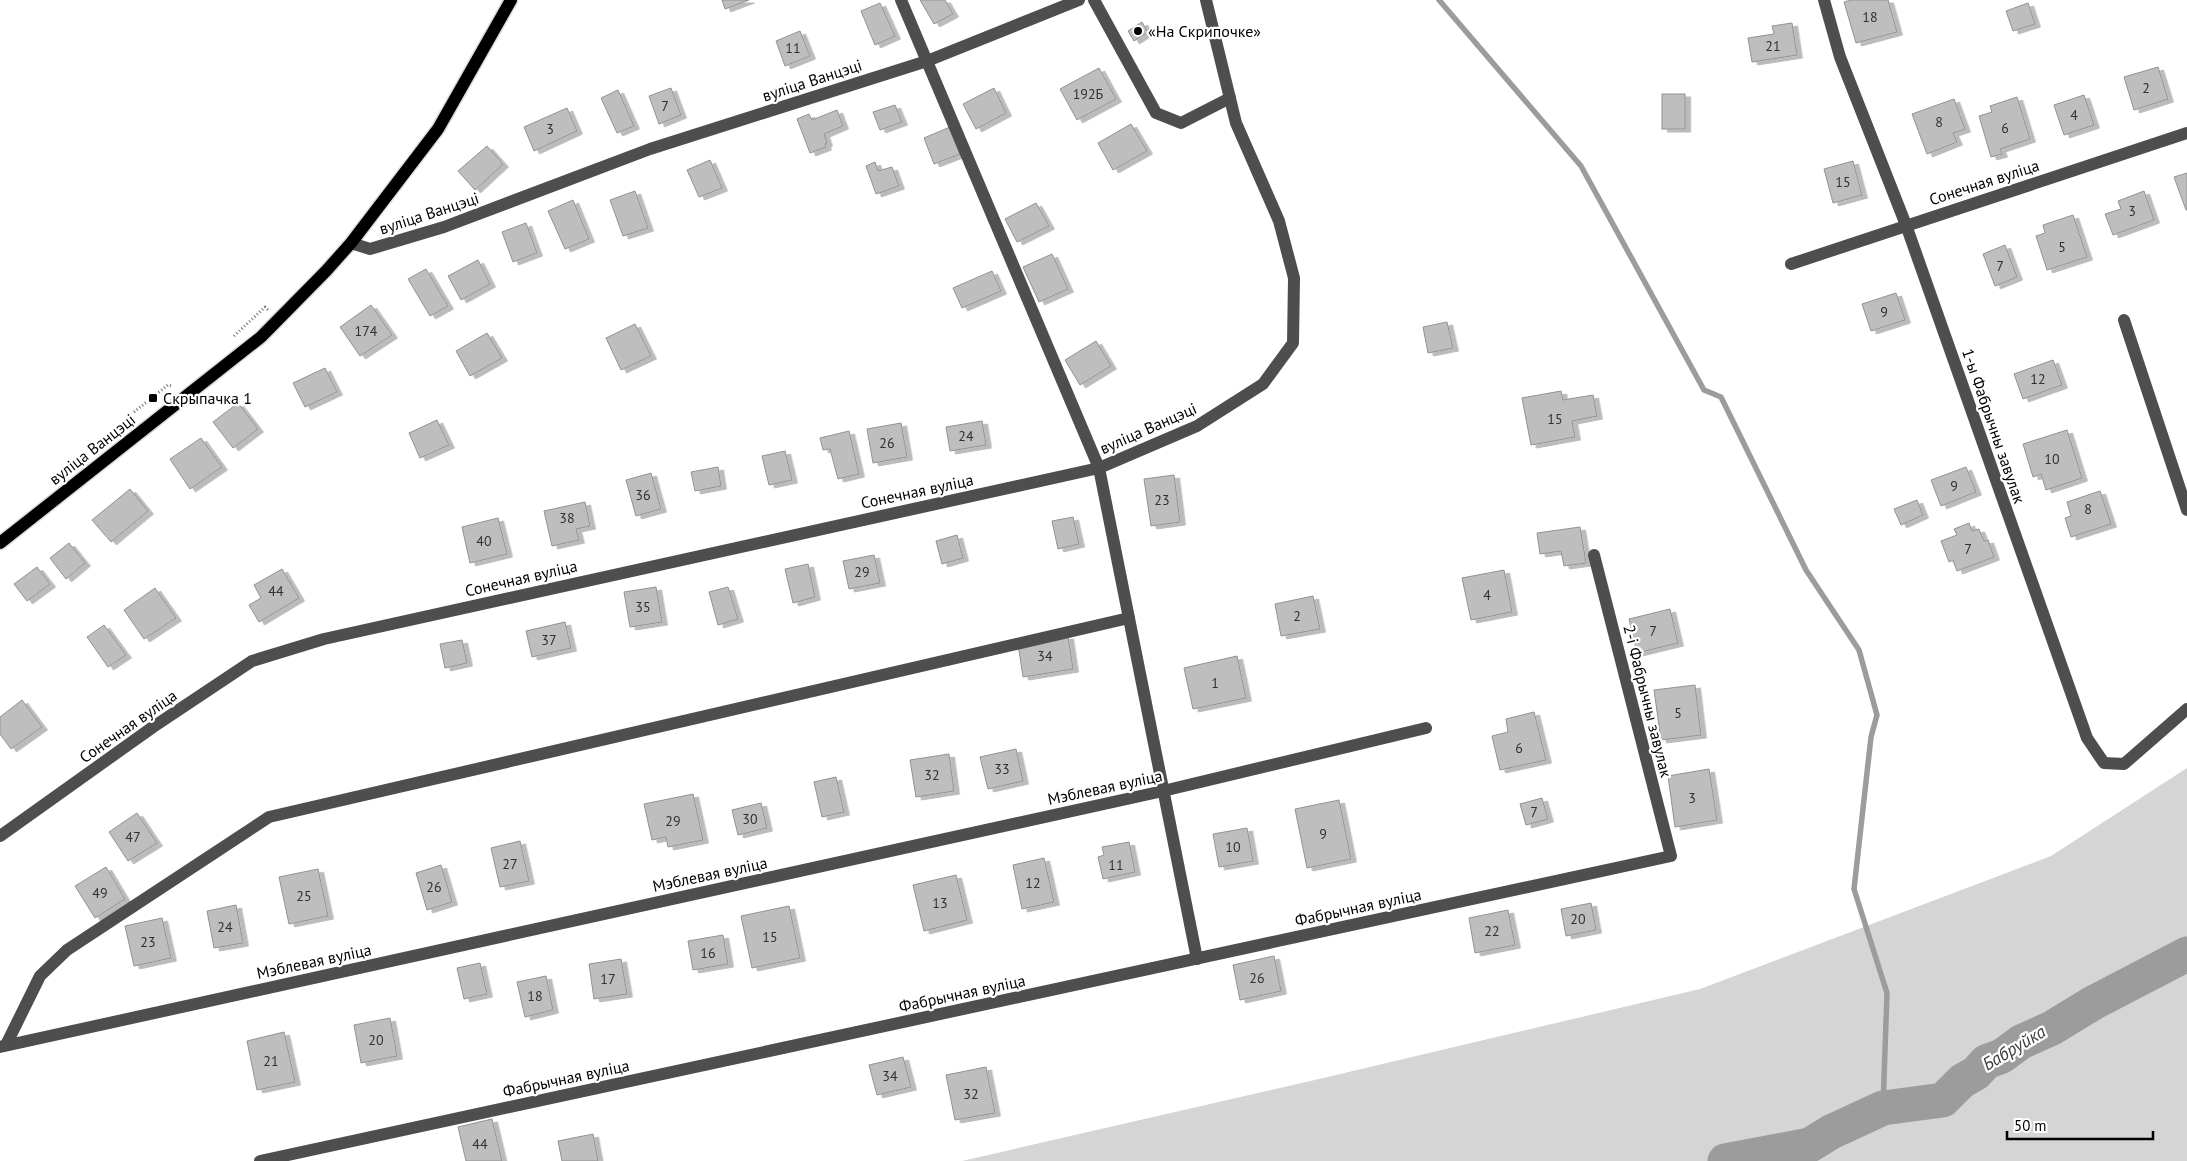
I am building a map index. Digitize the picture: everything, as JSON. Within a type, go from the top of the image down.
[{"type":"main road","points":[[351,243],[438,130],[511,0]]},
{"type":"main road","name":"вуліца Ванцэці","points":[[0,543],[261,337],[351,243]]},
{"type":"street","name":"вуліца Ванцэці","points":[[901,0],[1099,468],[1197,426],[1263,384],[1293,344],[1294,278],[1279,221],[1236,123],[1206,0]]},
{"type":"street","name":"вуліца Ванцэці","points":[[351,243],[370,250],[444,227],[650,149],[927,61],[1079,0]]},
{"type":"street","points":[[1094,0],[1156,113],[1181,123],[1230,98]]},
{"type":"street","name":"1-ы Фабрычны завулак","points":[[1824,0],[1840,57],[1906,225],[2087,738],[2104,763],[2124,764],[2187,709]]},
{"type":"street","name":"Сонечная вуліца","points":[[1791,264],[2187,134]]},
{"type":"street","points":[[2124,320],[2187,510]]},
{"type":"street","points":[[1099,468],[1197,959]]},
{"type":"street","name":"Сонечная вуліца","points":[[0,836],[153,727],[252,661],[324,639],[1099,468]]},
{"type":"street","name":"2-і Фабрычны завулак","points":[[1594,555],[1671,856]]},
{"type":"street","points":[[3,1046],[40,976],[67,950],[269,816],[1129,618]]},
{"type":"street","name":"Мэблевая вуліца","points":[[3,1046],[1163,791],[1426,728]]},
{"type":"street","name":"Фабрычная вуліца","points":[[260,1161],[1671,856]]},
{"type":"shaded area","points":[[2187,768],[2187,1161],[962,1161],[1700,989],[2051,856]]},
{"type":"building","points":[[722,0],[749,0],[725,9]]},
{"type":"building","points":[[920,0],[945,0],[953,14],[934,24]]},
{"type":"building","points":[[1851,0],[1888,0],[1897,32],[1856,43],[1844,2]]},
{"type":"building","points":[[880,3],[895,36],[875,45],[861,11]]},
{"type":"building","points":[[2028,3],[2035,24],[2013,31],[2006,11]]},
{"type":"building","name":"«На Скрипочке»","points":[[1142,22],[1148,32],[1134,41],[1128,31]]},
{"type":"building","points":[[1792,23],[1797,55],[1752,62],[1748,38],[1774,34],[1772,26]]},
{"type":"building","points":[[800,31],[810,56],[785,66],[776,41]]},
{"type":"building","points":[[2158,67],[2168,99],[2134,110],[2124,77]]},
{"type":"building","points":[[1099,68],[1116,99],[1077,120],[1060,89]]},
{"type":"building","points":[[671,88],[681,115],[659,124],[649,96]]},
{"type":"building","points":[[994,88],[1006,113],[976,129],[963,104]]},
{"type":"building","points":[[618,90],[634,126],[617,133],[601,98]]},
{"type":"building","points":[[1662,94],[1685,94],[1685,129],[1662,129]]},
{"type":"building","points":[[2084,95],[2094,125],[2064,135],[2054,105]]},
{"type":"building","points":[[2017,97],[2030,139],[2000,149],[2002,154],[1991,157],[1979,116],[1992,112],[1990,106]]},
{"type":"building","points":[[1954,99],[1965,129],[1953,133],[1957,142],[1927,154],[1912,114]]},
{"type":"building","points":[[895,105],[902,122],[880,130],[873,112]]},
{"type":"building","points":[[567,108],[577,131],[534,151],[524,127]]},
{"type":"building","points":[[837,110],[843,126],[824,134],[827,143],[825,144],[826,147],[810,153],[797,119],[809,114],[812,120]]},
{"type":"building","points":[[1131,124],[1147,151],[1113,170],[1098,143]]},
{"type":"building","points":[[950,127],[960,154],[934,164],[924,138]]},
{"type":"building","points":[[487,146],[503,164],[475,190],[458,171]]},
{"type":"building","points":[[710,160],[722,188],[699,197],[687,170]]},
{"type":"building","points":[[1853,161],[1862,195],[1833,203],[1824,169]]},
{"type":"building","points":[[875,162],[878,171],[892,167],[899,186],[876,194],[866,166]]},
{"type":"building","points":[[2187,173],[2187,210],[2186,210],[2174,177]]},
{"type":"building","points":[[635,191],[648,228],[623,236],[610,200]]},
{"type":"building","points":[[2144,191],[2154,220],[2113,235],[2105,214],[2121,209],[2118,201]]},
{"type":"building","points":[[573,200],[589,239],[565,249],[548,211]]},
{"type":"building","points":[[1036,203],[1049,226],[1017,242],[1005,219]]},
{"type":"building","points":[[2073,215],[2087,257],[2047,270],[2036,236],[2045,233],[2043,225]]},
{"type":"building","points":[[526,223],[537,253],[513,262],[502,232]]},
{"type":"building","points":[[2005,245],[2017,277],[1995,286],[1983,254]]},
{"type":"building","points":[[1052,254],[1068,289],[1039,302],[1023,267]]},
{"type":"building","points":[[478,260],[490,284],[461,300],[448,276]]},
{"type":"building","points":[[426,269],[448,306],[430,316],[408,279]]},
{"type":"building","points":[[992,271],[1001,291],[962,308],[953,288]]},
{"type":"building","points":[[1896,293],[1905,320],[1871,331],[1862,304]]},
{"type":"building","points":[[371,305],[392,335],[360,356],[340,327]]},
{"type":"building","points":[[1447,322],[1453,348],[1428,353],[1423,327]]},
{"type":"building","points":[[635,324],[651,356],[621,370],[606,338]]},
{"type":"building","points":[[487,333],[502,358],[470,376],[456,351]]},
{"type":"building","points":[[1096,341],[1111,366],[1080,385],[1065,360]]},
{"type":"building","points":[[2053,360],[2062,385],[2023,399],[2014,374]]},
{"type":"building","points":[[325,368],[337,392],[305,407],[293,383]]},
{"type":"building","points":[[1561,391],[1563,400],[1593,395],[1597,416],[1572,421],[1575,437],[1531,445],[1522,398]]},
{"type":"building","points":[[238,403],[258,429],[233,448],[213,422]]},
{"type":"building","points":[[437,420],[449,445],[420,458],[409,433]]},
{"type":"building","points":[[982,421],[986,445],[950,451],[946,427]]},
{"type":"building","points":[[901,423],[907,457],[873,463],[867,429]]},
{"type":"building","points":[[2067,430],[2082,478],[2046,490],[2041,474],[2033,477],[2023,444]]},
{"type":"building","points":[[849,431],[859,474],[838,479],[830,449],[823,450],[820,438]]},
{"type":"building","points":[[201,438],[222,467],[190,489],[170,459]]},
{"type":"building","points":[[785,451],[792,480],[769,485],[762,456]]},
{"type":"building","points":[[718,467],[721,486],[695,491],[691,472]]},
{"type":"building","points":[[1966,467],[1976,492],[1941,506],[1931,480]]},
{"type":"building","points":[[651,473],[661,509],[636,516],[626,480]]},
{"type":"building","points":[[1174,475],[1180,522],[1151,526],[1144,479]]},
{"type":"building","points":[[130,489],[148,511],[111,542],[92,520]]},
{"type":"building","points":[[2100,491],[2111,524],[2071,537],[2065,518],[2071,516],[2067,502]]},
{"type":"building","points":[[1917,500],[1923,515],[1901,525],[1894,509]]},
{"type":"building","points":[[585,502],[590,526],[576,529],[579,540],[552,546],[544,511]]},
{"type":"building","points":[[1073,517],[1079,544],[1058,549],[1052,521]]},
{"type":"building","points":[[498,518],[507,554],[470,563],[462,527]]},
{"type":"building","points":[[1969,523],[1972,531],[1979,529],[1984,541],[1988,540],[1994,557],[1957,571],[1953,560],[1949,562],[1941,541],[1957,535],[1954,529]]},
{"type":"building","points":[[1580,527],[1586,563],[1564,566],[1561,551],[1540,554],[1537,533]]},
{"type":"building","points":[[957,535],[963,558],[942,564],[936,541]]},
{"type":"building","points":[[69,543],[85,563],[66,579],[50,558]]},
{"type":"building","points":[[874,555],[880,583],[849,589],[843,561]]},
{"type":"building","points":[[808,564],[815,597],[793,603],[785,569]]},
{"type":"building","points":[[37,567],[50,584],[27,601],[14,584]]},
{"type":"building","points":[[282,569],[299,598],[259,622],[249,605],[261,598],[254,585]]},
{"type":"building","points":[[1504,570],[1512,612],[1471,620],[1462,578]]},
{"type":"building","points":[[656,587],[662,622],[630,627],[624,592]]},
{"type":"building","points":[[728,587],[738,619],[718,625],[709,592]]},
{"type":"building","points":[[155,588],[176,618],[144,639],[124,610]]},
{"type":"building","points":[[1313,596],[1320,629],[1281,636],[1275,604]]},
{"type":"building","points":[[1670,609],[1678,643],[1637,653],[1629,619]]},
{"type":"building","points":[[565,622],[571,648],[532,657],[526,631]]},
{"type":"building","points":[[104,625],[126,655],[108,667],[87,637]]},
{"type":"building","points":[[1068,636],[1073,669],[1023,677],[1018,644]]},
{"type":"building","points":[[462,640],[467,663],[445,668],[440,644]]},
{"type":"building","points":[[1237,656],[1246,698],[1193,709],[1184,668]]},
{"type":"building","points":[[1695,685],[1701,735],[1661,740],[1654,690]]},
{"type":"building","points":[[22,700],[42,727],[11,749],[0,734],[0,717]]},
{"type":"building","points":[[1534,712],[1546,760],[1500,770],[1492,736],[1508,732],[1506,719]]},
{"type":"building","points":[[1016,749],[1023,781],[988,789],[980,757]]},
{"type":"building","points":[[949,754],[954,791],[916,797],[910,760]]},
{"type":"building","points":[[1709,769],[1717,820],[1675,827],[1668,776]]},
{"type":"building","points":[[836,777],[844,812],[822,817],[814,782]]},
{"type":"building","points":[[693,794],[703,840],[668,847],[666,837],[652,840],[644,804]]},
{"type":"building","points":[[1542,798],[1548,819],[1526,825],[1520,804]]},
{"type":"building","points":[[1339,800],[1351,859],[1307,868],[1295,809]]},
{"type":"building","points":[[761,803],[767,828],[738,835],[732,810]]},
{"type":"building","points":[[137,813],[157,843],[128,861],[109,832]]},
{"type":"building","points":[[1247,828],[1253,861],[1219,867],[1213,834]]},
{"type":"building","points":[[520,841],[529,881],[500,887],[491,848]]},
{"type":"building","points":[[1129,842],[1135,872],[1103,879],[1098,857],[1104,855],[1102,847]]},
{"type":"building","points":[[1044,858],[1054,902],[1022,909],[1013,865]]},
{"type":"building","points":[[441,865],[452,902],[427,910],[416,873]]},
{"type":"building","points":[[106,867],[125,899],[95,918],[75,886]]},
{"type":"building","points":[[318,869],[328,916],[289,924],[279,877]]},
{"type":"building","points":[[956,875],[967,920],[924,931],[913,885]]},
{"type":"building","points":[[1591,903],[1596,930],[1566,936],[1561,909]]},
{"type":"building","points":[[236,905],[243,943],[214,948],[207,911]]},
{"type":"building","points":[[789,906],[800,958],[752,968],[741,916]]},
{"type":"building","points":[[1508,910],[1515,945],[1475,953],[1469,918]]},
{"type":"building","points":[[162,918],[171,958],[134,966],[125,926]]},
{"type":"building","points":[[723,935],[728,964],[693,970],[688,941]]},
{"type":"building","points":[[1274,956],[1281,991],[1240,1000],[1233,965]]},
{"type":"building","points":[[621,959],[627,994],[594,999],[589,964]]},
{"type":"building","points":[[480,963],[487,994],[464,999],[457,968]]},
{"type":"building","points":[[546,976],[553,1010],[525,1017],[517,982]]},
{"type":"building","points":[[390,1018],[397,1056],[361,1063],[354,1025]]},
{"type":"building","points":[[284,1032],[295,1082],[257,1090],[247,1041]]},
{"type":"building","points":[[903,1057],[911,1087],[877,1095],[869,1065]]},
{"type":"building","points":[[986,1067],[995,1113],[955,1120],[946,1075]]},
{"type":"building","points":[[492,1119],[502,1161],[466,1161],[458,1127]]},
{"type":"building","points":[[593,1134],[598,1161],[562,1161],[558,1141]]},
{"type":"waterway","points":[[1439,0],[1581,166],[1704,390],[1721,397],[1806,570],[1859,650],[1877,715],[1871,737],[1854,889],[1887,993],[1883,1108]]},
{"type":"waterway","name":"Бабруйка","points":[[1725,1161],[1810,1145],[1831,1132],[1883,1108],[1943,1100],[1962,1081],[1976,1073],[1986,1062],[2002,1056],[2021,1042],[2052,1028],[2093,1003],[2187,954]]},
{"type":"waterway","name":"Бабруйка","points":[[1737,1157],[1739,1161]]},
{"type":"place","name":"«На Скрипочке»","points":[[1138,31]]},
{"type":"place","name":"Скрыпачка 1","points":[[153,398]]}]
